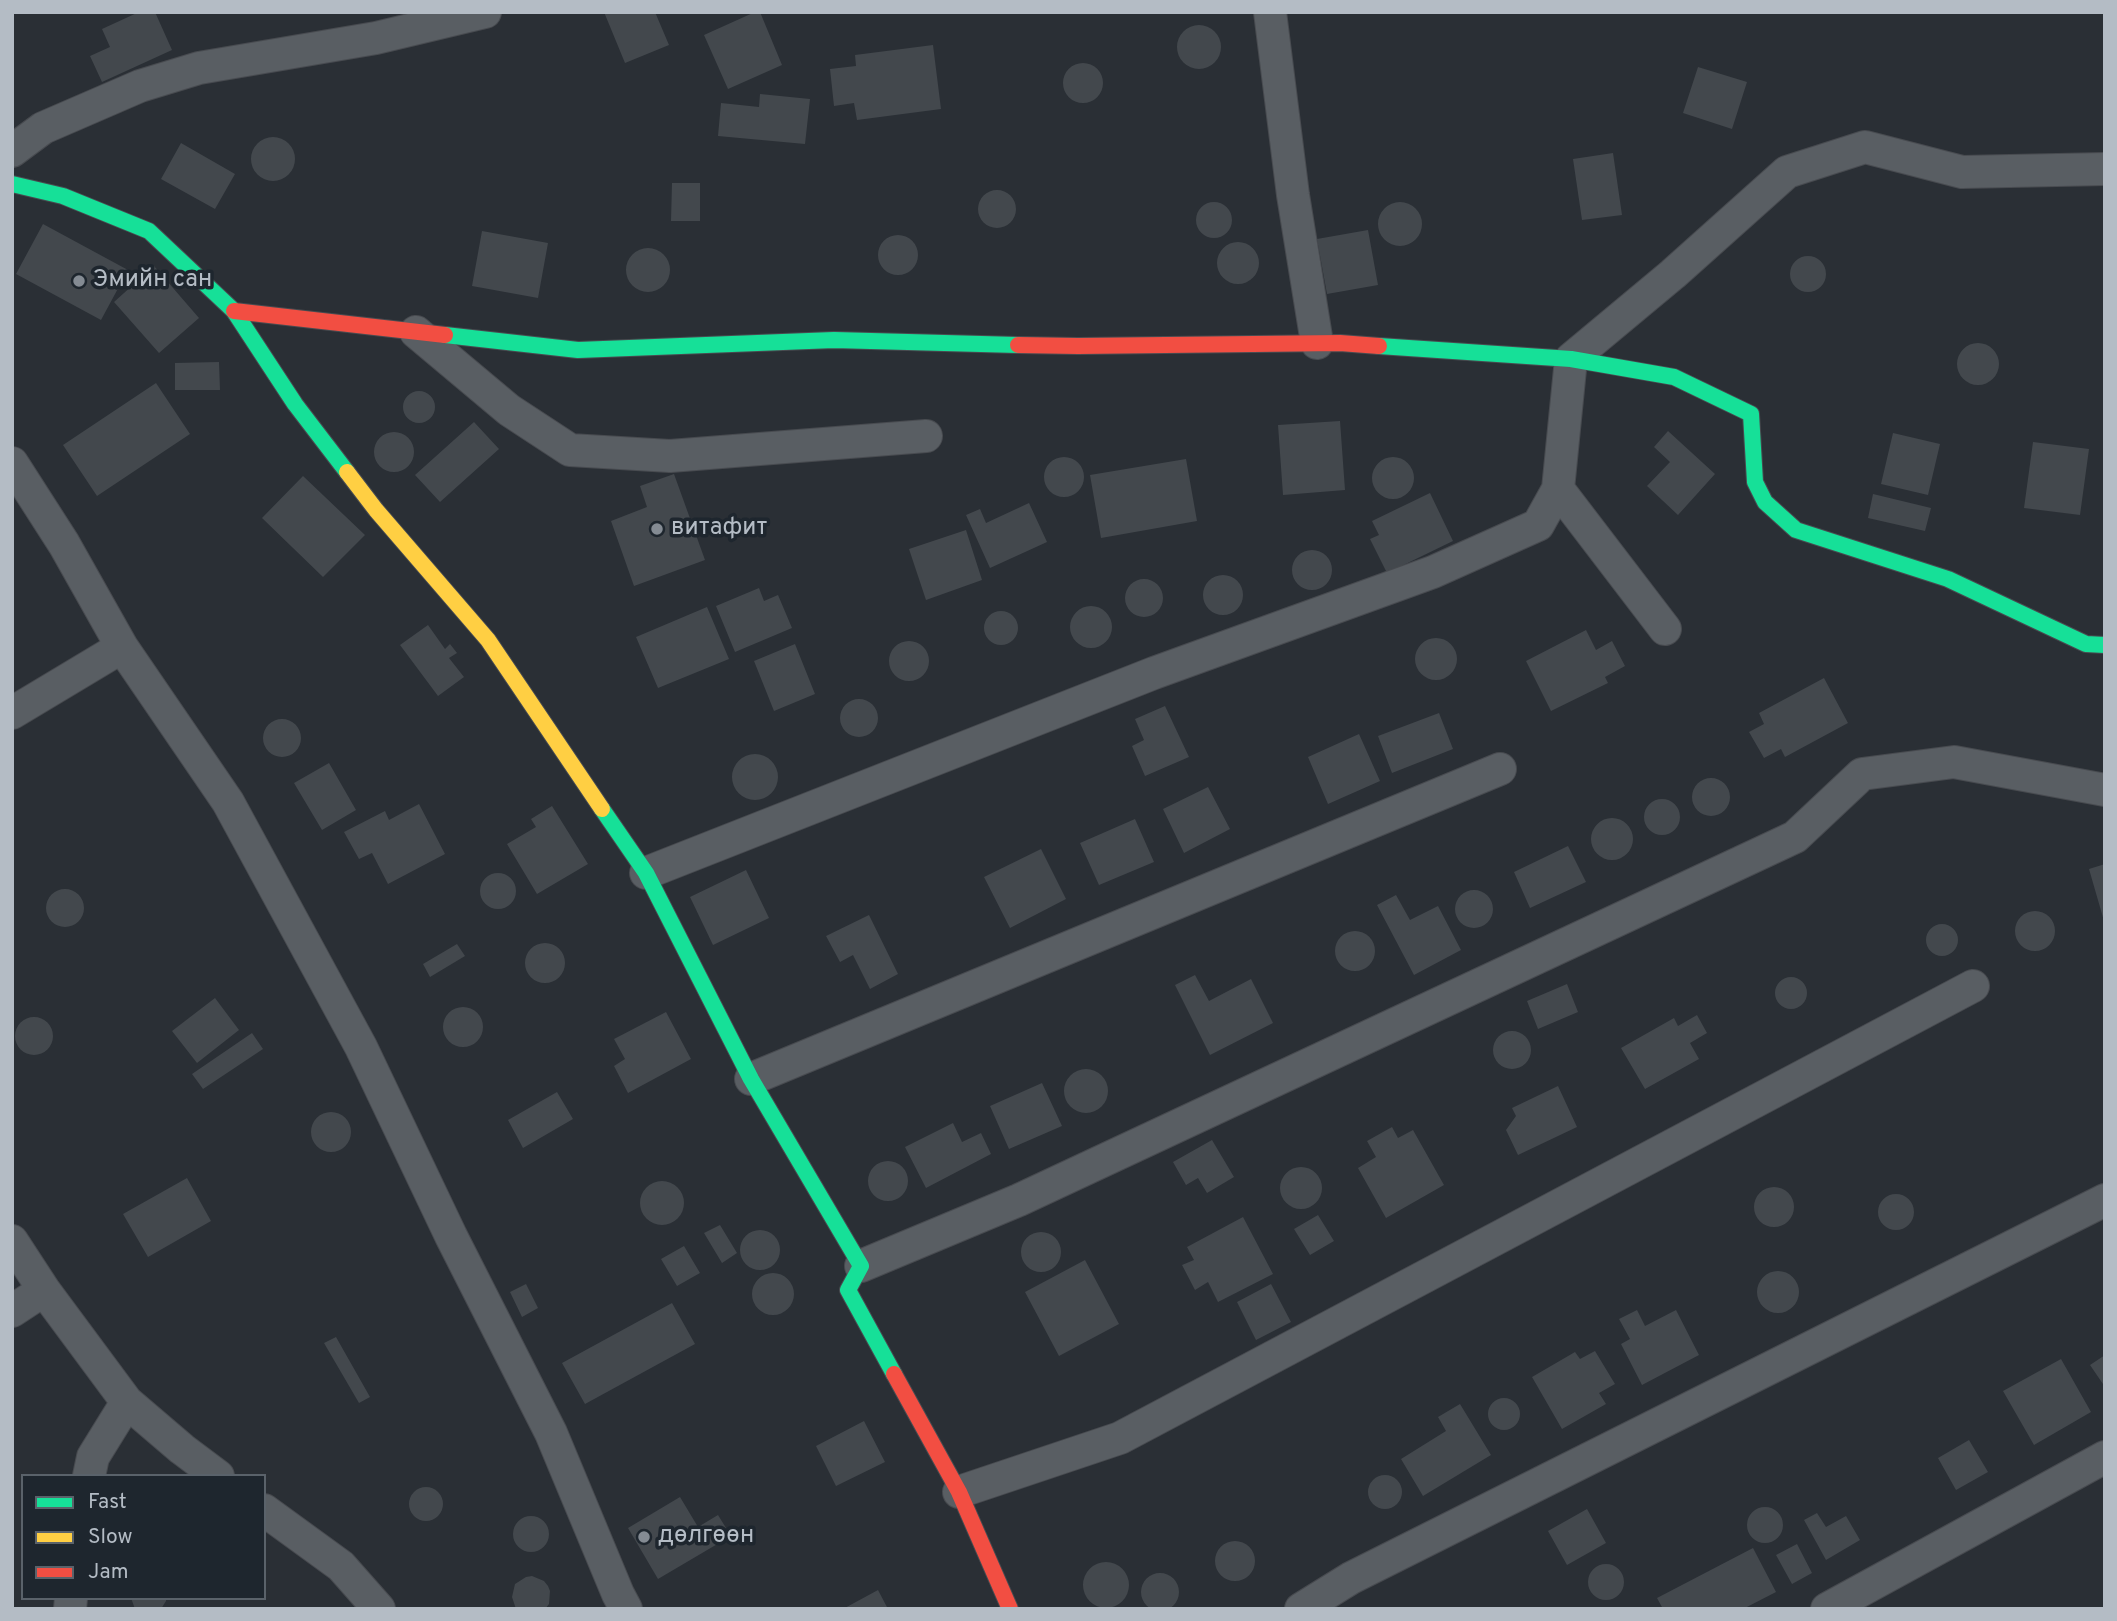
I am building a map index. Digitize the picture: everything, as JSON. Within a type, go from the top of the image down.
[{"type":"street","points":[[12,151],[43,128],[140,86],[199,68],[376,38],[485,12]]},
{"type":"street","points":[[1270,12],[1293,195],[1317,343]]},
{"type":"street","points":[[646,873],[1154,673],[1433,572],[1538,525],[1558,489],[1571,359],[1673,274],[1787,172],[1865,147],[1962,172],[2105,169]]},
{"type":"street","points":[[12,184],[63,196],[149,231],[234,311],[295,404],[376,510],[488,640],[646,873],[751,1079],[861,1266]]},
{"type":"street","points":[[234,311],[578,350],[834,340],[1077,346],[1340,343],[1571,359],[1674,377],[1751,414],[1755,482],[1765,502],[1796,530],[1948,579],[2086,645],[2105,645]]},
{"type":"street","points":[[416,332],[509,410],[570,450],[670,456],[926,436]]},
{"type":"street","points":[[12,463],[65,544],[122,647],[228,802],[361,1047],[451,1236],[551,1433],[626,1609]]},
{"type":"street","points":[[1558,489],[1665,629]]},
{"type":"street","points":[[12,713],[122,647]]},
{"type":"street","points":[[1010,1609],[959,1492],[848,1290],[861,1266],[1019,1200],[1796,837],[1862,774],[1954,762],[2105,790]]},
{"type":"street","points":[[751,1079],[1500,769]]},
{"type":"street","points":[[959,1492],[1120,1438],[1973,986]]},
{"type":"street","points":[[1301,1609],[1364,1572],[2105,1200]]},
{"type":"street","points":[[12,1241],[44,1290],[127,1402],[182,1450],[215,1474]]},
{"type":"street","points":[[12,1311],[44,1290]]},
{"type":"street","points":[[89,1474],[93,1457],[127,1402]]},
{"type":"street","points":[[1827,1609],[2105,1457]]},
{"type":"street","points":[[266,1511],[341,1566],[379,1609]]},
{"type":"building","points":[[139,12],[155,12],[172,50],[102,82],[90,56],[110,47],[102,29]]},
{"type":"building","points":[[604,12],[655,12],[669,45],[625,63]]},
{"type":"building","points":[[760,12],[782,65],[728,89],[704,35]]},
{"type":"building","points":[[1199,25],[1214,32],[1221,47],[1214,62],[1199,69],[1184,62],[1177,47],[1184,32]]},
{"type":"building","points":[[933,45],[941,109],[857,120],[854,103],[834,106],[830,69],[856,66],[855,55]]},
{"type":"building","points":[[1083,63],[1091,64],[1097,69],[1102,75],[1102,91],[1097,97],[1091,102],[1083,103],[1075,102],[1069,97],[1064,91],[1063,83],[1064,75],[1069,69],[1075,64]]},
{"type":"building","points":[[1698,67],[1747,82],[1732,129],[1683,113]]},
{"type":"building","points":[[760,94],[810,99],[805,144],[718,136],[721,103],[759,107]]},
{"type":"building","points":[[273,137],[288,144],[295,159],[288,174],[273,181],[258,174],[251,159],[258,144]]},
{"type":"building","points":[[181,143],[235,174],[215,209],[161,179]]},
{"type":"building","points":[[1613,153],[1622,215],[1582,220],[1573,159]]},
{"type":"building","points":[[672,183],[700,183],[700,221],[671,221]]},
{"type":"building","points":[[997,190],[1011,195],[1016,209],[1011,223],[997,228],[983,223],[978,209],[983,195]]},
{"type":"building","points":[[1214,202],[1226,208],[1232,220],[1226,232],[1214,238],[1202,232],[1196,220],[1202,208]]},
{"type":"building","points":[[1400,202],[1415,209],[1422,224],[1415,239],[1400,246],[1385,239],[1378,224],[1385,209]]},
{"type":"building","points":[[43,224],[128,270],[101,320],[16,274]]},
{"type":"building","points":[[1368,230],[1378,285],[1327,294],[1317,239]]},
{"type":"building","points":[[482,231],[548,243],[538,298],[472,286]]},
{"type":"building","points":[[898,235],[906,236],[912,241],[917,247],[917,263],[912,269],[906,274],[898,275],[890,274],[884,269],[879,263],[878,255],[879,247],[884,241],[890,236]]},
{"type":"building","points":[[1238,242],[1253,248],[1259,263],[1253,278],[1238,284],[1223,278],[1217,263],[1223,248]]},
{"type":"building","points":[[648,248],[657,249],[664,254],[669,261],[669,279],[664,286],[657,291],[648,292],[639,291],[632,286],[627,279],[626,270],[627,261],[632,254],[639,249]]},
{"type":"building","points":[[1808,256],[1821,261],[1826,274],[1821,287],[1808,292],[1795,287],[1790,274],[1795,261]]},
{"type":"building","points":[[154,266],[199,318],[159,353],[114,302]]},
{"type":"building","points":[[1978,343],[1993,349],[1999,364],[1993,379],[1978,385],[1963,379],[1957,364],[1963,349]]},
{"type":"building","points":[[219,362],[220,390],[175,390],[175,363]]},
{"type":"building","points":[[156,383],[190,434],[97,496],[63,445]]},
{"type":"building","points":[[419,391],[431,395],[435,407],[431,419],[419,423],[407,419],[403,407],[407,395]]},
{"type":"building","points":[[1340,421],[1345,490],[1283,495],[1278,425]]},
{"type":"building","points":[[474,422],[499,449],[440,502],[415,475]]},
{"type":"building","points":[[1668,431],[1715,474],[1678,515],[1647,486],[1670,462],[1654,447]]},
{"type":"building","points":[[394,432],[402,433],[408,438],[413,444],[413,460],[408,466],[402,471],[394,472],[386,471],[380,466],[375,460],[374,452],[375,444],[380,438],[386,433]]},
{"type":"building","points":[[1893,433],[1940,444],[1928,495],[1881,484]]},
{"type":"building","points":[[2033,442],[2089,449],[2080,515],[2024,508]]},
{"type":"building","points":[[1064,457],[1072,458],[1078,463],[1083,469],[1083,485],[1078,491],[1072,496],[1064,497],[1056,496],[1050,491],[1045,485],[1044,477],[1045,469],[1050,463],[1056,458]]},
{"type":"building","points":[[1393,457],[1408,463],[1414,478],[1408,493],[1393,499],[1378,493],[1372,478],[1378,463]]},
{"type":"building","points":[[1186,459],[1197,521],[1101,538],[1090,475]]},
{"type":"building","points":[[674,474],[705,560],[634,586],[611,521],[647,507],[640,486]]},
{"type":"building","points":[[303,476],[365,535],[323,577],[262,518]]},
{"type":"building","points":[[1430,493],[1453,541],[1387,573],[1370,539],[1379,535],[1372,521]]},
{"type":"building","points":[[1873,494],[1931,508],[1925,531],[1868,518]]},
{"type":"building","points":[[1029,503],[1047,542],[990,568],[966,515],[980,509],[986,523]]},
{"type":"building","points":[[966,530],[982,580],[926,600],[909,549]]},
{"type":"building","points":[[1312,550],[1320,551],[1326,556],[1331,562],[1331,578],[1326,584],[1320,589],[1312,590],[1304,589],[1298,584],[1293,578],[1292,570],[1293,562],[1298,556],[1304,551]]},
{"type":"building","points":[[1223,575],[1237,581],[1243,595],[1237,609],[1223,615],[1209,609],[1203,595],[1209,581]]},
{"type":"building","points":[[1144,579],[1158,584],[1163,598],[1158,612],[1144,617],[1130,612],[1125,598],[1130,584]]},
{"type":"building","points":[[759,588],[764,601],[778,595],[792,628],[735,652],[716,606]]},
{"type":"building","points":[[1091,606],[1106,612],[1112,627],[1106,642],[1091,648],[1076,642],[1070,627],[1076,612]]},
{"type":"building","points":[[707,607],[729,659],[658,688],[636,637]]},
{"type":"building","points":[[1001,611],[1013,616],[1018,628],[1013,640],[1001,645],[989,640],[984,628],[989,616]]},
{"type":"building","points":[[428,625],[445,649],[450,644],[457,653],[449,658],[464,677],[438,696],[400,645]]},
{"type":"building","points":[[1586,630],[1596,650],[1612,641],[1625,666],[1605,677],[1608,683],[1551,711],[1526,661]]},
{"type":"building","points":[[1436,638],[1451,644],[1457,659],[1451,674],[1436,680],[1421,674],[1415,659],[1421,644]]},
{"type":"building","points":[[909,641],[917,642],[923,647],[928,653],[928,669],[923,675],[917,680],[909,681],[901,680],[895,675],[890,669],[889,661],[890,653],[895,647],[901,642]]},
{"type":"building","points":[[795,644],[815,694],[774,711],[754,661]]},
{"type":"building","points":[[1824,678],[1848,723],[1785,757],[1781,749],[1764,758],[1749,732],[1764,724],[1759,713]]},
{"type":"building","points":[[859,699],[872,705],[878,718],[872,731],[859,737],[846,731],[840,718],[846,705]]},
{"type":"building","points":[[1165,706],[1189,757],[1145,776],[1132,746],[1144,740],[1135,719]]},
{"type":"building","points":[[1439,713],[1453,749],[1392,773],[1378,736]]},
{"type":"building","points":[[282,719],[295,725],[301,738],[295,751],[282,757],[269,751],[263,738],[269,725]]},
{"type":"building","points":[[1359,734],[1380,781],[1328,804],[1308,757]]},
{"type":"building","points":[[755,754],[771,761],[778,777],[771,793],[755,800],[739,793],[732,777],[739,761]]},
{"type":"building","points":[[329,763],[356,810],[322,830],[294,783]]},
{"type":"building","points":[[1711,778],[1724,784],[1730,797],[1724,810],[1711,816],[1698,810],[1692,797],[1698,784]]},
{"type":"building","points":[[1208,787],[1230,829],[1184,853],[1163,809]]},
{"type":"building","points":[[1662,799],[1675,804],[1680,817],[1675,830],[1662,835],[1649,830],[1644,817],[1649,804]]},
{"type":"building","points":[[419,804],[445,854],[388,884],[372,853],[359,859],[344,832],[385,811],[389,820]]},
{"type":"building","points":[[552,806],[588,864],[537,894],[507,844],[536,827],[531,819]]},
{"type":"building","points":[[1612,818],[1627,824],[1633,839],[1627,854],[1612,860],[1597,854],[1591,839],[1597,824]]},
{"type":"building","points":[[1135,819],[1154,862],[1099,885],[1080,843]]},
{"type":"building","points":[[1568,846],[1586,882],[1530,908],[1514,872]]},
{"type":"building","points":[[1041,849],[1066,899],[1010,928],[984,877]]},
{"type":"building","points":[[2105,864],[2105,921],[2104,921],[2089,869]]},
{"type":"building","points":[[746,870],[769,918],[713,945],[690,897]]},
{"type":"building","points":[[498,873],[511,878],[516,891],[511,904],[498,909],[485,904],[480,891],[485,878]]},
{"type":"building","points":[[65,889],[78,895],[84,908],[78,921],[65,927],[52,921],[46,908],[52,895]]},
{"type":"building","points":[[1474,890],[1488,895],[1493,909],[1488,923],[1474,928],[1460,923],[1455,909],[1460,895]]},
{"type":"building","points":[[1396,895],[1410,920],[1438,906],[1461,950],[1414,975],[1377,905]]},
{"type":"building","points":[[2035,911],[2049,917],[2055,931],[2049,945],[2035,951],[2021,945],[2015,931],[2021,917]]},
{"type":"building","points":[[869,915],[898,974],[870,989],[853,955],[840,962],[826,936]]},
{"type":"building","points":[[1942,924],[1953,929],[1958,940],[1953,951],[1942,956],[1931,951],[1926,940],[1931,929]]},
{"type":"building","points":[[1355,931],[1369,937],[1375,951],[1369,965],[1355,971],[1341,965],[1335,951],[1341,937]]},
{"type":"building","points":[[545,943],[559,949],[565,963],[559,977],[545,983],[531,977],[525,963],[531,949]]},
{"type":"building","points":[[457,944],[465,956],[430,977],[423,964]]},
{"type":"building","points":[[1195,975],[1209,1001],[1251,979],[1273,1023],[1210,1055],[1175,985]]},
{"type":"building","points":[[1791,977],[1802,982],[1807,993],[1802,1004],[1791,1009],[1780,1004],[1775,993],[1780,982]]},
{"type":"building","points":[[1567,984],[1578,1012],[1538,1029],[1527,1001]]},
{"type":"building","points":[[215,998],[239,1030],[197,1063],[172,1031]]},
{"type":"building","points":[[463,1007],[477,1013],[483,1027],[477,1041],[463,1047],[449,1041],[443,1027],[449,1013]]},
{"type":"building","points":[[666,1012],[691,1059],[628,1093],[614,1066],[625,1059],[614,1039]]},
{"type":"building","points":[[1697,1015],[1707,1033],[1690,1043],[1699,1059],[1645,1089],[1621,1048],[1674,1018],[1678,1026]]},
{"type":"building","points":[[34,1017],[47,1023],[53,1036],[47,1049],[34,1055],[21,1049],[15,1036],[21,1023]]},
{"type":"building","points":[[1512,1031],[1526,1036],[1531,1050],[1526,1064],[1512,1069],[1498,1064],[1493,1050],[1498,1036]]},
{"type":"building","points":[[252,1033],[263,1049],[203,1089],[192,1074]]},
{"type":"building","points":[[1086,1069],[1101,1076],[1108,1091],[1101,1106],[1086,1113],[1071,1106],[1064,1091],[1071,1076]]},
{"type":"building","points":[[1042,1083],[1062,1126],[1009,1149],[990,1106]]},
{"type":"building","points":[[1558,1086],[1577,1127],[1518,1155],[1506,1130],[1516,1116],[1512,1108]]},
{"type":"building","points":[[557,1092],[573,1119],[523,1148],[508,1120]]},
{"type":"building","points":[[331,1112],[345,1118],[351,1132],[345,1146],[331,1152],[317,1146],[311,1132],[317,1118]]},
{"type":"building","points":[[953,1123],[962,1142],[981,1133],[991,1154],[926,1188],[905,1147]]},
{"type":"building","points":[[1392,1127],[1398,1138],[1413,1130],[1444,1185],[1386,1218],[1358,1168],[1376,1157],[1367,1141]]},
{"type":"building","points":[[1212,1140],[1234,1177],[1207,1193],[1198,1178],[1186,1185],[1173,1162]]},
{"type":"building","points":[[888,1161],[896,1162],[902,1167],[907,1173],[907,1189],[902,1195],[896,1200],[888,1201],[880,1200],[874,1195],[869,1189],[868,1181],[869,1173],[874,1167],[880,1162]]},
{"type":"building","points":[[1301,1167],[1316,1173],[1322,1188],[1316,1203],[1301,1209],[1286,1203],[1280,1188],[1286,1173]]},
{"type":"building","points":[[187,1178],[211,1221],[148,1257],[123,1214]]},
{"type":"building","points":[[662,1181],[671,1182],[678,1187],[683,1194],[683,1212],[678,1219],[671,1224],[662,1225],[653,1224],[646,1219],[641,1212],[640,1203],[641,1194],[646,1187],[653,1182]]},
{"type":"building","points":[[1774,1187],[1782,1188],[1788,1193],[1793,1199],[1793,1215],[1788,1221],[1782,1226],[1774,1227],[1766,1226],[1760,1221],[1755,1215],[1754,1207],[1755,1199],[1760,1193],[1766,1188]]},
{"type":"building","points":[[1896,1194],[1909,1199],[1914,1212],[1909,1225],[1896,1230],[1883,1225],[1878,1212],[1883,1199]]},
{"type":"building","points":[[1318,1215],[1334,1241],[1310,1255],[1294,1229]]},
{"type":"building","points":[[1243,1217],[1273,1274],[1218,1302],[1208,1282],[1195,1290],[1182,1265],[1194,1260],[1187,1247]]},
{"type":"building","points":[[720,1225],[737,1253],[722,1263],[704,1233]]},
{"type":"building","points":[[760,1230],[774,1236],[780,1250],[774,1264],[760,1270],[746,1264],[740,1250],[746,1236]]},
{"type":"building","points":[[1041,1232],[1055,1238],[1061,1252],[1055,1266],[1041,1272],[1027,1266],[1021,1252],[1027,1238]]},
{"type":"building","points":[[684,1246],[700,1273],[677,1286],[661,1259]]},
{"type":"building","points":[[1085,1260],[1119,1324],[1059,1356],[1025,1292]]},
{"type":"building","points":[[1778,1271],[1793,1277],[1799,1292],[1793,1307],[1778,1313],[1763,1307],[1757,1292],[1763,1277]]},
{"type":"building","points":[[773,1273],[788,1279],[794,1294],[788,1309],[773,1315],[758,1309],[752,1294],[758,1279]]},
{"type":"building","points":[[526,1284],[538,1308],[522,1317],[510,1292]]},
{"type":"building","points":[[1271,1284],[1291,1322],[1256,1340],[1237,1302]]},
{"type":"building","points":[[672,1303],[695,1344],[585,1404],[562,1363]]},
{"type":"building","points":[[1637,1310],[1645,1326],[1676,1310],[1699,1355],[1642,1385],[1621,1344],[1630,1339],[1619,1319]]},
{"type":"building","points":[[336,1337],[370,1397],[359,1403],[324,1343]]},
{"type":"building","points":[[1595,1351],[1615,1384],[1599,1393],[1606,1404],[1562,1429],[1532,1377],[1575,1352],[1580,1359]]},
{"type":"building","points":[[2105,1355],[2105,1387],[2090,1365]]},
{"type":"building","points":[[2061,1359],[2091,1412],[2034,1445],[2003,1391]]},
{"type":"building","points":[[1504,1398],[1515,1403],[1520,1414],[1515,1425],[1504,1430],[1493,1425],[1488,1414],[1493,1403]]},
{"type":"building","points":[[1460,1404],[1491,1455],[1423,1496],[1401,1459],[1446,1431],[1438,1417]]},
{"type":"building","points":[[864,1421],[885,1462],[836,1486],[816,1446]]},
{"type":"building","points":[[1969,1440],[1988,1472],[1956,1490],[1938,1458]]},
{"type":"building","points":[[1385,1475],[1397,1480],[1402,1492],[1397,1504],[1385,1509],[1373,1504],[1368,1492],[1373,1480]]},
{"type":"building","points":[[426,1487],[438,1492],[443,1504],[438,1516],[426,1521],[414,1516],[409,1504],[414,1492]]},
{"type":"building","points":[[680,1497],[698,1527],[718,1515],[731,1536],[658,1579],[628,1528]]},
{"type":"building","points":[[1765,1507],[1778,1512],[1783,1525],[1778,1538],[1765,1543],[1752,1538],[1747,1525],[1752,1512]]},
{"type":"building","points":[[1587,1509],[1606,1543],[1567,1565],[1548,1531]]},
{"type":"building","points":[[1817,1513],[1826,1527],[1846,1516],[1860,1540],[1826,1560],[1804,1520]]},
{"type":"building","points":[[531,1516],[544,1521],[549,1534],[544,1547],[531,1552],[518,1547],[513,1534],[518,1521]]},
{"type":"building","points":[[1235,1541],[1249,1547],[1255,1561],[1249,1575],[1235,1581],[1221,1575],[1215,1561],[1221,1547]]},
{"type":"building","points":[[1797,1544],[1812,1573],[1792,1584],[1776,1555]]},
{"type":"building","points":[[1753,1548],[1776,1592],[1743,1609],[1663,1609],[1657,1598]]},
{"type":"building","points":[[1106,1562],[1122,1569],[1129,1585],[1122,1601],[1106,1608],[1090,1601],[1083,1585],[1090,1569]]},
{"type":"building","points":[[1606,1564],[1619,1569],[1624,1582],[1619,1595],[1606,1600],[1593,1595],[1588,1582],[1593,1569]]},
{"type":"building","points":[[1160,1573],[1173,1579],[1179,1592],[1173,1605],[1160,1611],[1147,1605],[1141,1592],[1147,1579]]},
{"type":"building","points":[[532,1576],[544,1581],[548,1586],[549,1604],[545,1609],[516,1609],[512,1597],[515,1584]]},
{"type":"building","points":[[878,1590],[888,1609],[843,1609]]},
{"type":"building","points":[[132,1600],[166,1600],[161,1609],[135,1609]]},
{"type":"traffic: fast","points":[[12,184],[63,196],[149,231],[234,311],[295,404],[347,472]]},
{"type":"traffic: fast","points":[[445,335],[578,350],[834,340],[1018,345]]},
{"type":"traffic: fast","points":[[1379,346],[1571,359],[1674,377],[1751,414],[1755,482],[1765,502],[1796,530],[1948,579],[2086,644],[2105,645]]},
{"type":"traffic: fast","points":[[602,809],[646,873],[751,1079],[861,1266],[848,1290],[894,1374]]},
{"type":"traffic: slow","points":[[347,472],[376,510],[488,640],[602,809]]},
{"type":"traffic: jam","points":[[234,311],[445,335]]},
{"type":"traffic: jam","points":[[1018,345],[1340,343],[1379,346]]},
{"type":"traffic: jam","points":[[894,1374],[959,1492],[1010,1609]]},
{"type":"place","name":"Эмийн сан","points":[[79,281]]},
{"type":"place","name":"витафит","points":[[657,529]]},
{"type":"place","name":"дөлгөөн","points":[[644,1537]]}]
